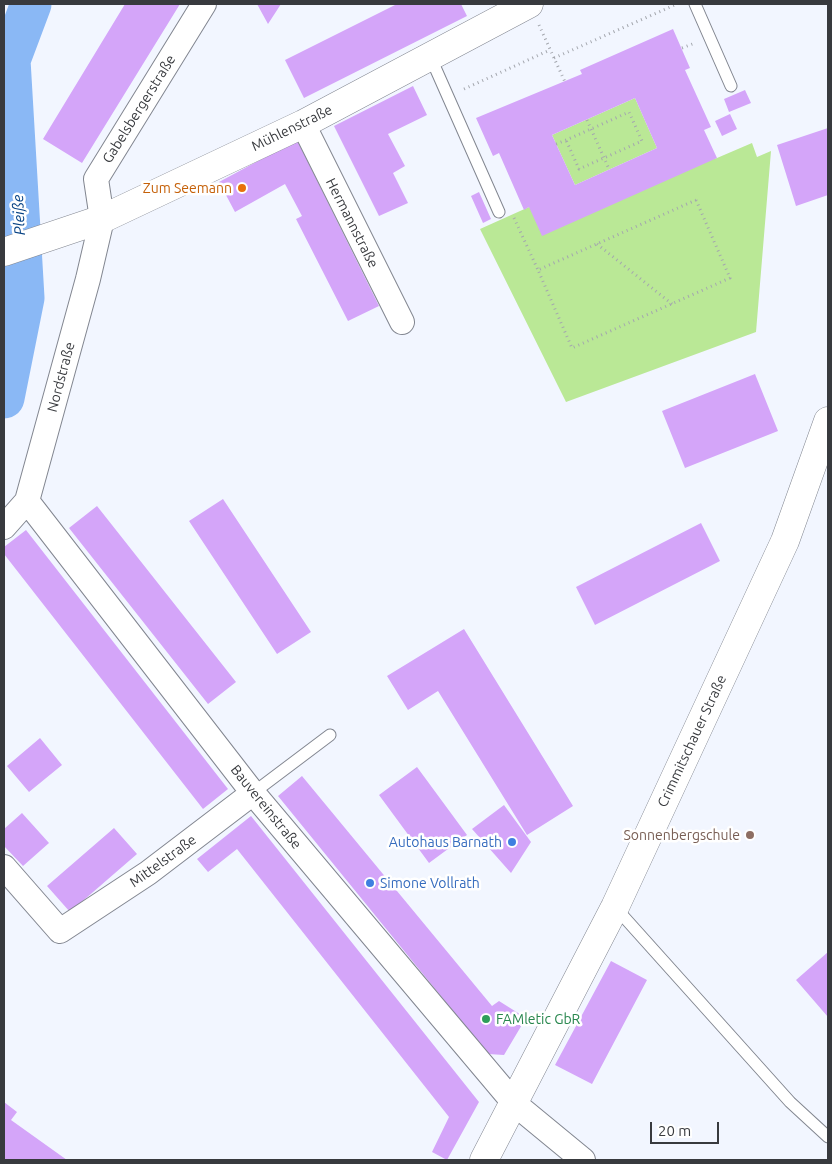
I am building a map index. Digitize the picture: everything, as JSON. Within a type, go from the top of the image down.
[{"type":"street","name":"Gabelsbergerstraße","points":[[102,219],[96,179],[204,4]]},
{"type":"street","name":"Mühlenstraße","points":[[4,252],[49,239],[102,219],[303,124],[430,56],[533,12]]},
{"type":"street","name":"Hermannstraße","points":[[303,124],[402,322]]},
{"type":"street","name":"Nordstraße","points":[[4,527],[27,501],[88,279],[102,219]]},
{"type":"street","name":"Crimmitschauer Straße","points":[[484,1160],[515,1104],[615,907],[785,541],[828,421]]},
{"type":"street","name":"Bauvereinstraße","points":[[27,501],[253,793],[515,1104],[583,1160]]},
{"type":"street","name":"Mittelstraße","points":[[4,867],[60,931],[148,873],[253,793]]},
{"type":"lane","points":[[695,4],[731,86]]},
{"type":"lane","points":[[430,56],[499,212]]},
{"type":"lane","name":"Mittelstraße","points":[[253,793],[330,735]]},
{"type":"lane","points":[[615,907],[790,1102],[828,1137]]},
{"type":"path","points":[[554,58],[678,4]]},
{"type":"path","points":[[533,12],[565,82]]},
{"type":"path","points":[[454,109],[469,102],[464,90],[550,50]]},
{"type":"path","points":[[556,144],[629,112],[642,142],[579,169],[566,140]]},
{"type":"path","points":[[587,120],[609,169]]},
{"type":"path","points":[[499,212],[509,207],[572,348],[730,278],[696,200],[538,270]]},
{"type":"path","points":[[597,244],[672,304]]},
{"type":"green space","points":[[635,98],[657,148],[575,185],[552,135]]},
{"type":"green space","points":[[752,143],[757,157],[771,151],[756,332],[566,402],[480,229],[529,207],[717,158]]},
{"type":"building","points":[[125,4],[180,4],[82,163],[43,139]]},
{"type":"building","points":[[257,4],[281,4],[268,24]]},
{"type":"building","points":[[397,4],[461,4],[467,16],[304,98],[285,60]]},
{"type":"building","points":[[673,29],[690,68],[685,70],[711,127],[704,130],[717,158],[542,236],[529,207],[524,210],[499,153],[493,156],[476,118],[582,74],[580,70]],"holes":[[[635,98],[657,148],[575,185],[552,135]]]},
{"type":"building","points":[[413,86],[427,115],[388,134],[405,166],[393,173],[408,203],[379,216],[334,126]]},
{"type":"building","points":[[745,90],[751,103],[729,112],[724,99]]},
{"type":"building","points":[[730,114],[737,129],[722,136],[715,121]]},
{"type":"building","points":[[828,128],[828,195],[796,206],[777,145]]},
{"type":"building","points":[[297,140],[379,306],[348,321],[296,219],[302,216],[285,184],[235,212],[219,182]]},
{"type":"building","points":[[479,192],[491,219],[483,223],[471,196]]},
{"type":"building","points":[[755,374],[778,431],[685,468],[662,411]]},
{"type":"building","points":[[223,499],[311,632],[277,654],[189,521]]},
{"type":"building","points":[[97,506],[236,682],[208,704],[69,528]]},
{"type":"building","points":[[701,523],[720,561],[595,625],[576,587]]},
{"type":"building","points":[[26,530],[228,789],[203,809],[4,554],[4,547]]},
{"type":"building","points":[[464,629],[573,806],[527,835],[438,691],[408,710],[387,676]]},
{"type":"building","points":[[40,738],[62,765],[29,792],[7,766]]},
{"type":"building","points":[[417,767],[467,835],[429,863],[379,795]]},
{"type":"building","points":[[302,776],[492,1006],[499,1001],[526,1018],[504,1055],[488,1054],[278,796]]},
{"type":"building","points":[[504,805],[531,842],[511,873],[472,829]]},
{"type":"building","points":[[22,813],[49,843],[23,866],[4,846],[4,829]]},
{"type":"building","points":[[251,816],[479,1102],[447,1160],[432,1152],[449,1117],[237,849],[208,872],[197,859]]},
{"type":"building","points":[[114,828],[137,854],[70,912],[47,886]]},
{"type":"building","points":[[828,952],[828,1017],[796,980]]},
{"type":"building","points":[[611,961],[647,980],[592,1084],[555,1065]]},
{"type":"building","points":[[4,1102],[17,1112],[11,1120],[67,1160],[4,1160]]},
{"type":"waterway","name":"Pleiße","points":[[4,398],[24,298],[10,60],[31,4]]},
{"type":"place","name":"Zum Seemann","points":[[242,188]]},
{"type":"place","name":"Sonnenbergschule","points":[[750,835]]},
{"type":"place","name":"Autohaus Barnath","points":[[512,842]]},
{"type":"place","name":"Simone Vollrath","points":[[370,883]]},
{"type":"place","name":"FAMletic GbR","points":[[486,1019]]}]
